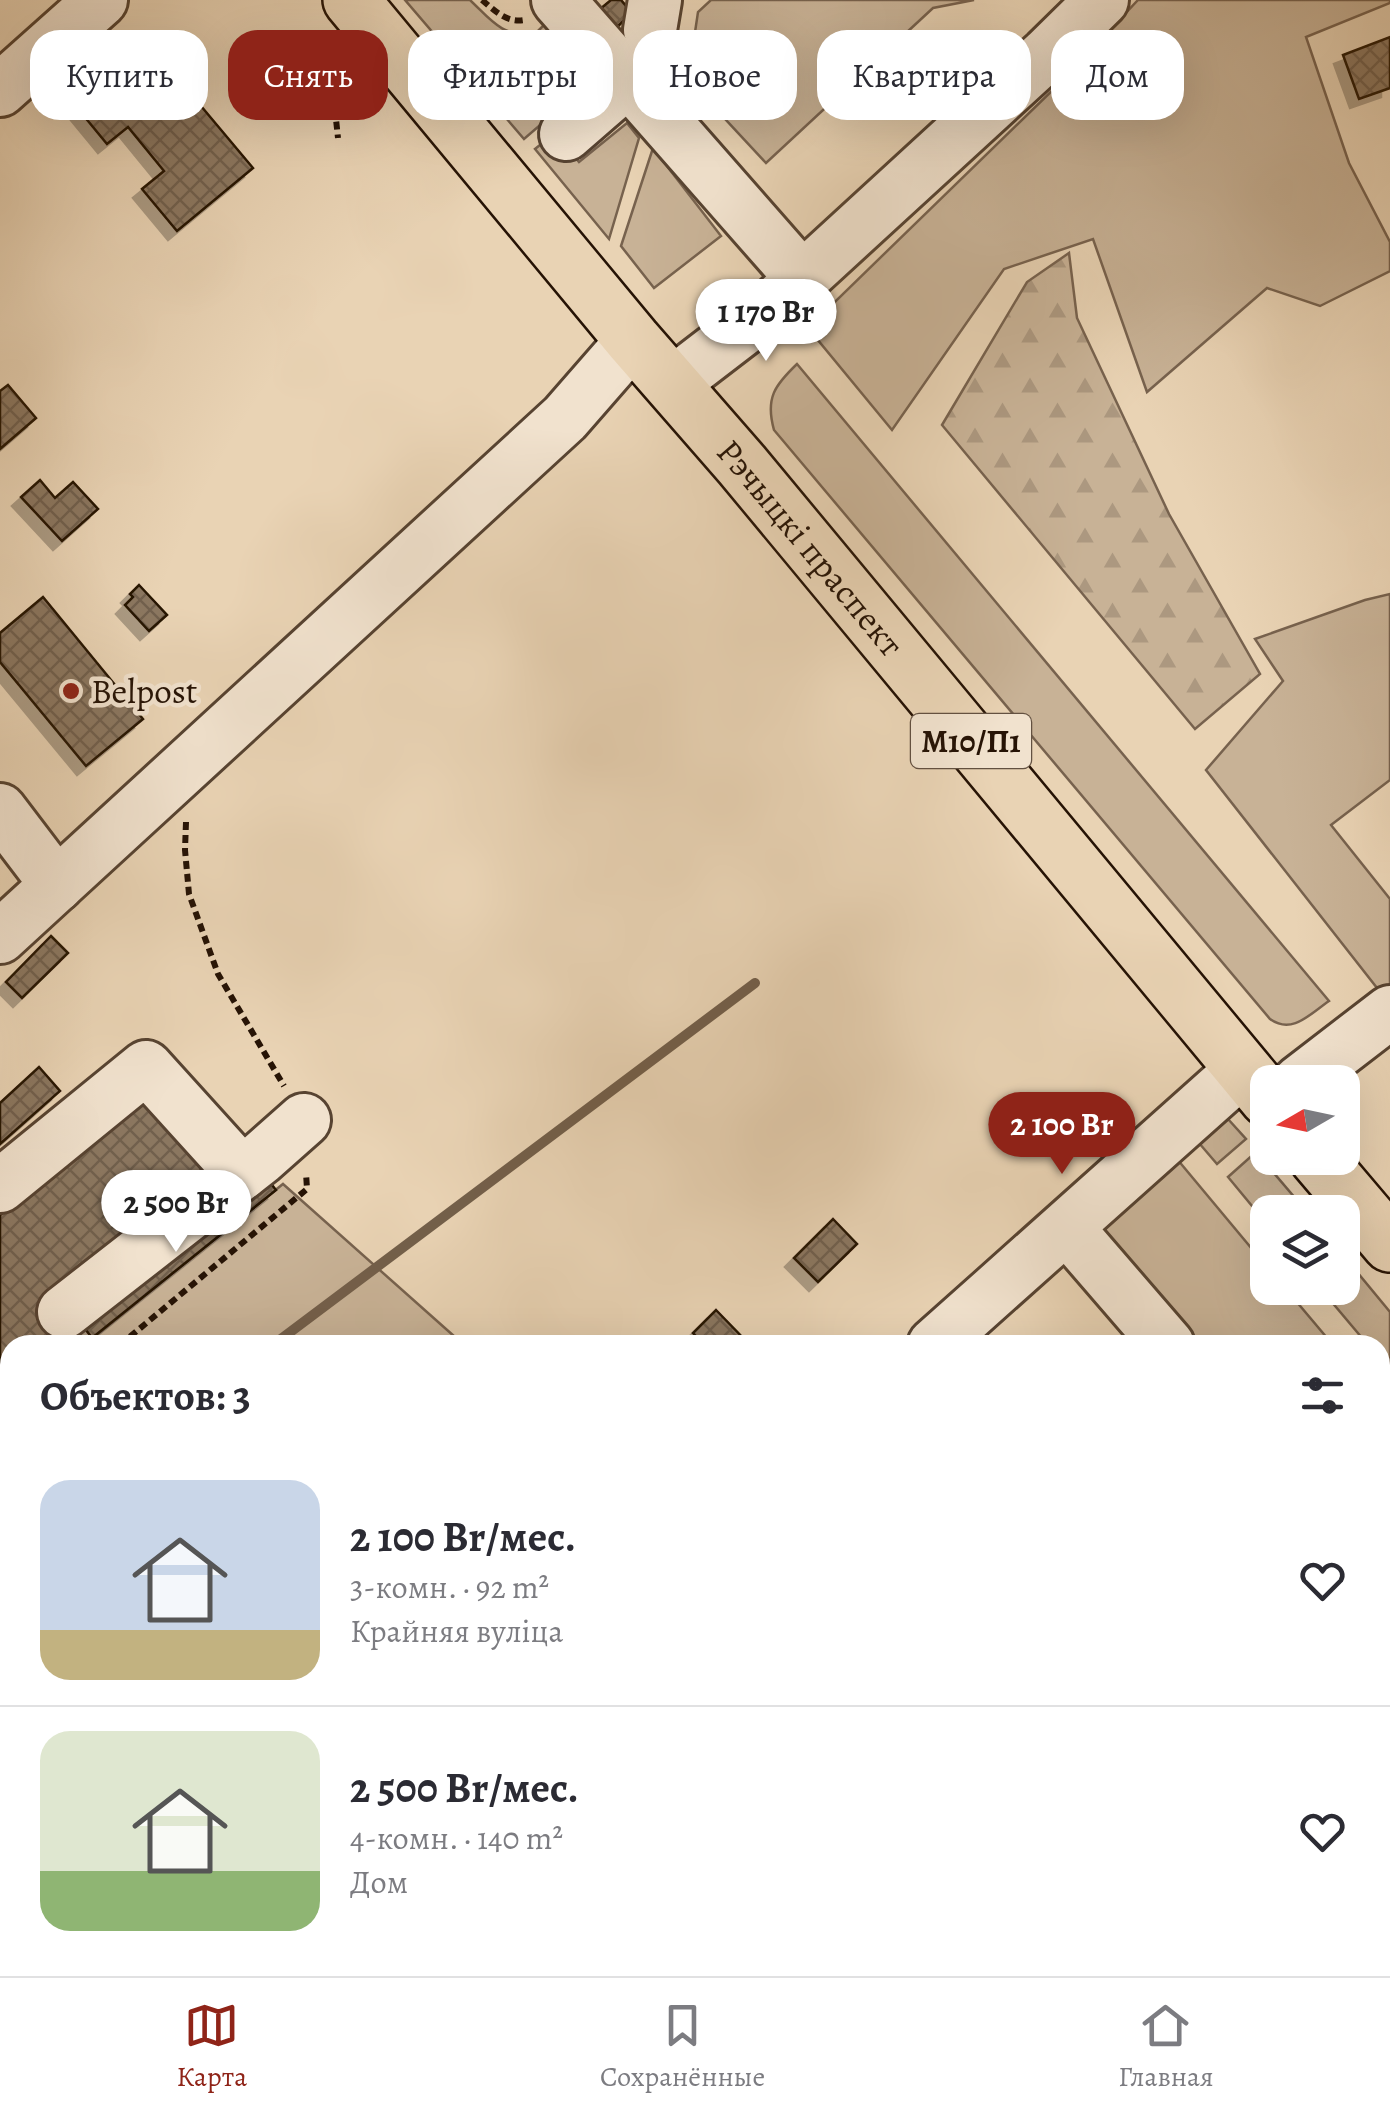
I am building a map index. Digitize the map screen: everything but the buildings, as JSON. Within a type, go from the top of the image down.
[{"type":"main road","name":"Рэчыцкі праспект","points":[[339,16],[673,383],[1250,1078]]},
{"type":"main road","points":[[1331,1175],[1390,1244]]},
{"type":"street","points":[[0,90],[101,0]]},
{"type":"street","points":[[673,383],[768,310],[1102,0]]},
{"type":"street","points":[[544,10],[627,80],[802,278]]},
{"type":"street","points":[[566,134],[627,80]]},
{"type":"street","points":[[0,936],[564,418],[634,340]]},
{"type":"street","points":[[0,810],[56,886]]},
{"type":"street","points":[[1321,1065],[1390,1012]]},
{"type":"street","points":[[0,1186],[146,1067],[242,1173]]},
{"type":"street","points":[[945,1335],[1067,1228],[1250,1088]]},
{"type":"street","points":[[64,1312],[304,1120]]},
{"type":"street","points":[[1067,1228],[1159,1335]]},
{"type":"path","points":[[482,0],[514,22],[544,10]]},
{"type":"path","points":[[338,138],[339,16]]},
{"type":"path","points":[[132,1335],[307,1189],[304,1120],[218,974],[190,894],[185,850],[188,766]]},
{"type":"green space","points":[[405,0],[470,0],[507,30],[431,30]]},
{"type":"green space","points":[[711,0],[974,0],[933,8],[909,30],[817,30],[817,116],[766,163],[726,120],[797,120],[797,30],[695,30],[698,12]]},
{"type":"green space","points":[[1138,0],[1390,0],[1306,37],[1349,163],[1390,242],[1390,271],[1320,306],[1267,288],[1147,392],[1093,239],[1004,269],[892,430],[808,328],[1022,120],[1031,120],[1031,111],[1051,92],[1051,120],[1184,120],[1184,30],[1110,30]]},
{"type":"green space","points":[[508,120],[546,120],[524,139]]},
{"type":"green space","points":[[627,123],[639,138],[609,239],[535,149],[555,133],[579,162]]},
{"type":"green space","points":[[653,148],[721,236],[654,288],[621,246]]},
{"type":"green space","points":[[1069,253],[1077,318],[1169,514],[1260,674],[1195,729],[942,425],[1027,282]]},
{"type":"green space","points":[[797,364],[1329,1001],[1293,1024],[1270,1019],[774,430],[774,393]]},
{"type":"green space","points":[[1390,594],[1390,780],[1331,825],[1390,899],[1390,987],[1381,993],[1206,770],[1283,681],[1255,639]]},
{"type":"green space","points":[[1228,1119],[1246,1139],[1217,1164],[1199,1143]]},
{"type":"green space","points":[[1250,1157],[1250,1175],[1276,1175],[1293,1195],[1250,1195],[1250,1204],[1228,1177]]},
{"type":"green space","points":[[1177,1159],[1250,1247],[1250,1305],[1299,1305],[1325,1335],[1187,1335],[1104,1233],[1109,1221]]},
{"type":"green space","points":[[283,1184],[453,1335],[96,1335]]},
{"type":"green space","points":[[1360,1276],[1390,1312],[1390,1335],[1360,1335],[1334,1305],[1360,1305]]},
{"type":"waterway","points":[[286,1335],[755,983]]},
{"type":"place","name":"Belpost","points":[[71,691]]}]
